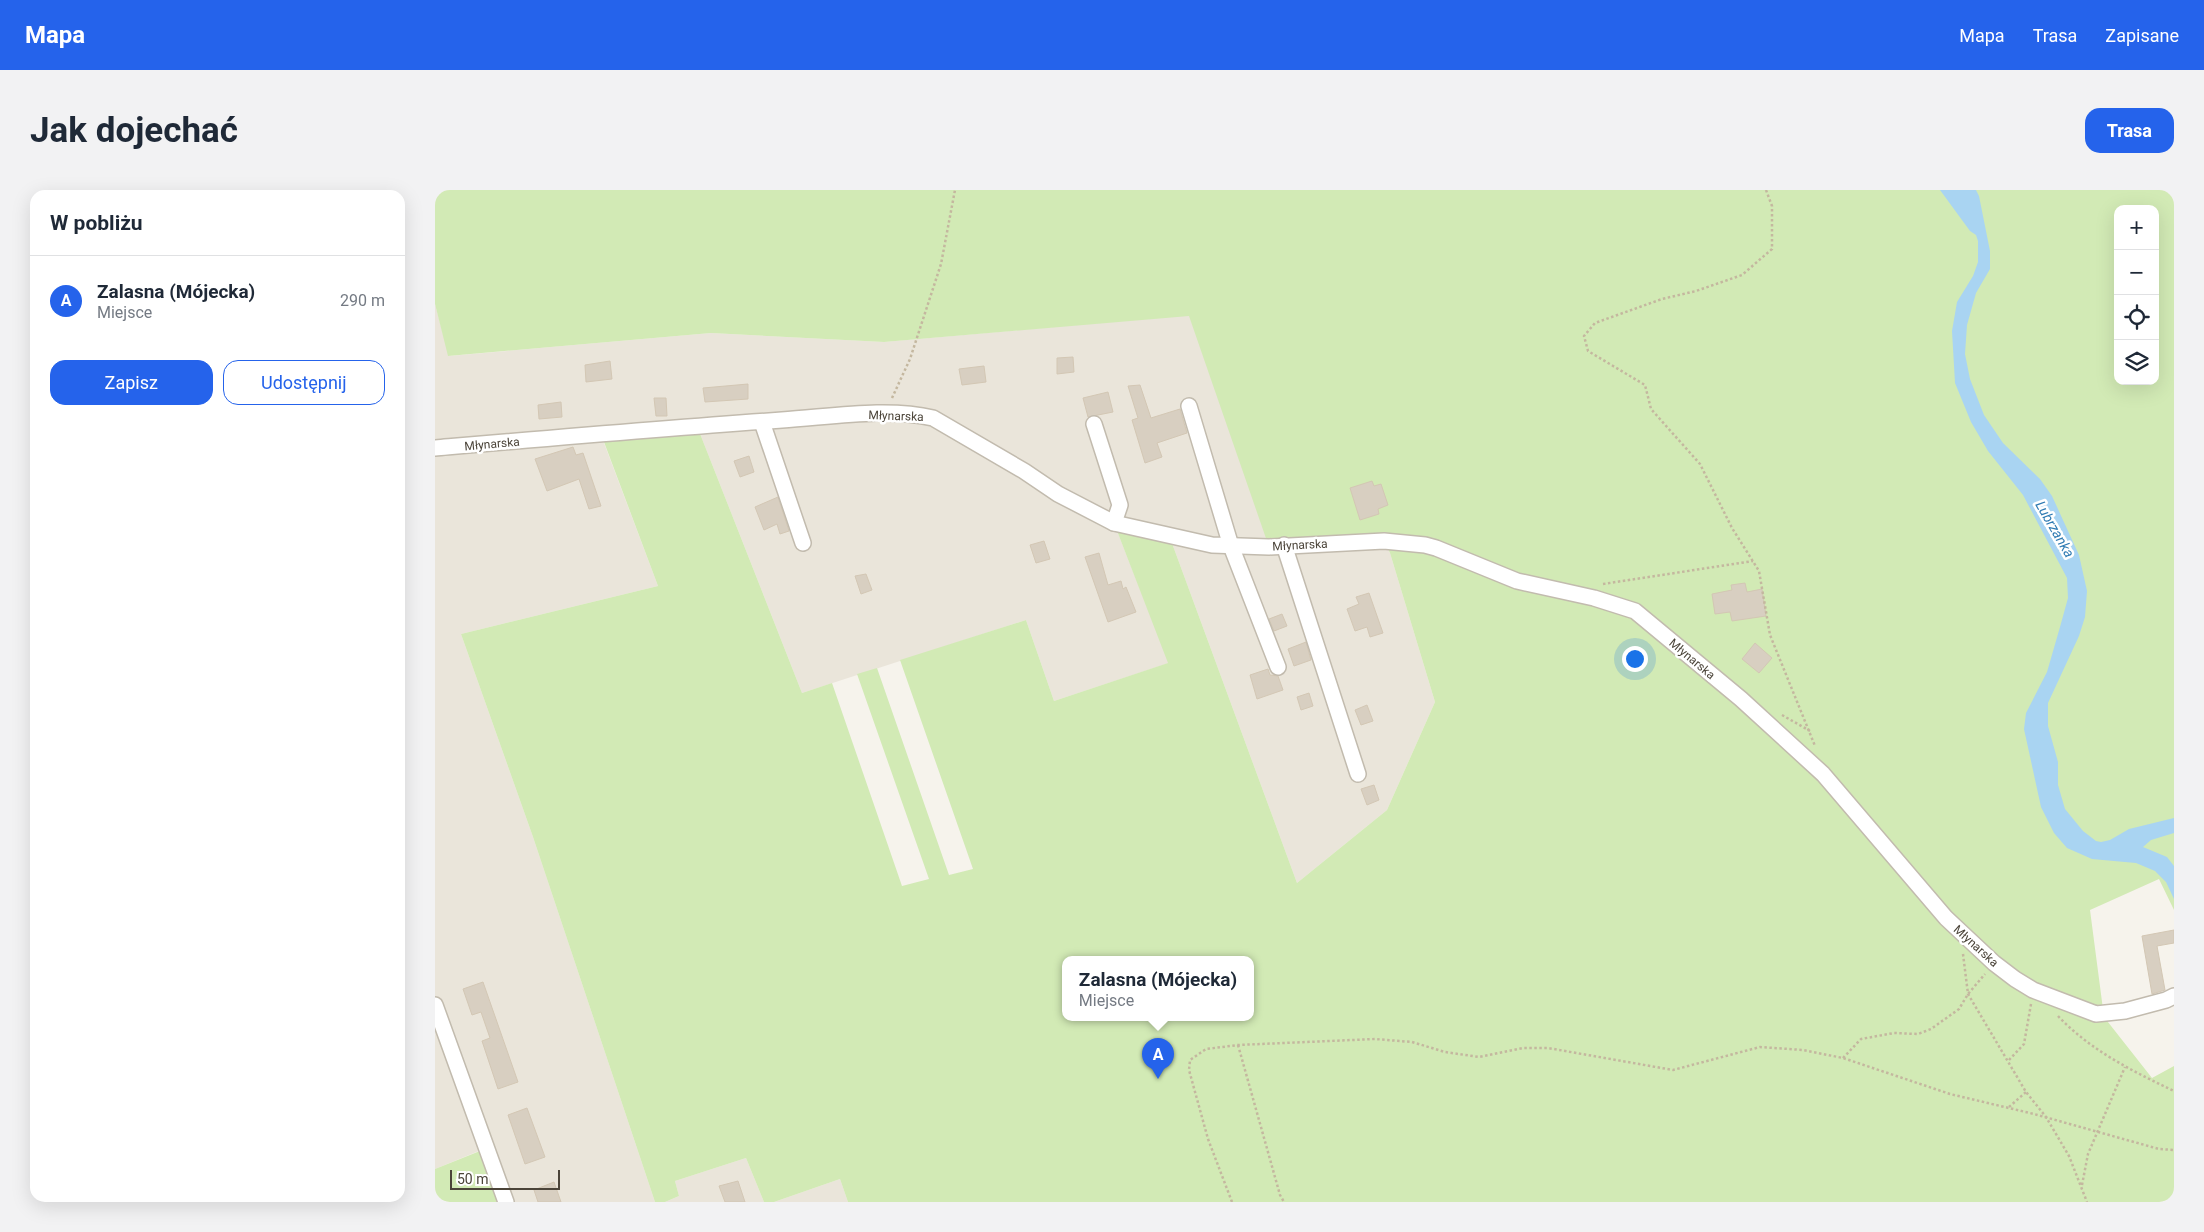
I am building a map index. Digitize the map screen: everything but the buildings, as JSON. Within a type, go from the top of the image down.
[{"type":"street","points":[[1189,406],[1231,546],[1278,667]]},
{"type":"street","name":"Młynarska","points":[[435,448],[762,422],[884,414],[917,414],[933,418],[1024,471],[1058,494],[1114,523],[1212,545],[1284,545],[1384,541],[1425,545],[1436,548],[1517,581],[1594,598],[1635,611],[1741,699],[1823,774],[1939,911],[1994,964],[2033,990],[2096,1014],[2125,1011],[2174,996]]},
{"type":"street","points":[[762,422],[803,543]]},
{"type":"street","points":[[1094,424],[1120,505],[1114,523]]},
{"type":"street","points":[[1284,545],[1358,774]]},
{"type":"street","points":[[435,1005],[439,1027],[506,1202]]},
{"type":"path","points":[[884,414],[910,359],[941,264],[955,190]]},
{"type":"path","points":[[1766,190],[1772,206],[1772,249],[1743,276],[1696,291],[1662,299],[1595,323],[1584,336],[1588,351],[1645,385],[1651,409],[1700,464],[1732,528],[1759,571],[1770,636],[1810,731],[1815,748]]},
{"type":"path","points":[[1601,585],[1753,561]]},
{"type":"path","points":[[1961,933],[1968,994],[2009,1060],[2026,1092],[2046,1117],[2069,1156],[2087,1202]]},
{"type":"path","points":[[1843,1058],[1861,1039],[1893,1033],[1918,1034],[1931,1028],[1959,1009],[1968,994],[1994,964]]},
{"type":"path","points":[[2009,1060],[2024,1044],[2033,990]]},
{"type":"path","points":[[2053,1011],[2073,1032],[2125,1067],[2174,1091]]},
{"type":"path","points":[[1232,1202],[1208,1139],[1189,1070],[1190,1060],[1206,1049],[1238,1045],[1375,1039],[1412,1042],[1445,1052],[1479,1057],[1523,1048],[1548,1048],[1673,1070],[1760,1047],[1803,1050],[1843,1058],[1950,1094],[2009,1107],[2159,1149],[2174,1150]]},
{"type":"path","points":[[1238,1045],[1280,1196],[1284,1202]]},
{"type":"path","points":[[2081,1186],[2088,1154],[2125,1067]]},
{"type":"path","points":[[2009,1107],[2026,1092]]},
{"type":"shaded area","points":[[435,304],[449,356],[711,333],[884,342],[1190,315],[1384,542],[1390,553],[1435,702],[1387,810],[1297,883],[1169,535],[1114,523],[1169,663],[1054,701],[1026,620],[802,693],[697,426],[601,435],[658,586],[461,634],[533,837],[655,1202],[506,1202],[486,1148],[435,1169]]},
{"type":"shaded area","points":[[746,1158],[764,1202],[665,1202],[679,1196],[675,1181]]},
{"type":"shaded area","points":[[840,1179],[848,1202],[774,1202]]},
{"type":"green space","points":[[435,190],[2174,190],[2174,910],[2159,879],[2090,910],[2104,1017],[2152,1078],[2174,1066],[2174,1202],[848,1202],[840,1179],[774,1202],[764,1202],[746,1158],[675,1181],[679,1196],[665,1202],[655,1202],[533,837],[461,634],[658,586],[601,434],[697,426],[802,693],[832,683],[902,886],[929,879],[857,674],[877,668],[949,875],[973,869],[900,660],[1026,620],[1054,701],[1168,663],[1114,523],[1169,535],[1297,883],[1387,810],[1435,702],[1390,553],[1384,541],[1269,547],[1189,316],[884,342],[711,333],[448,356],[435,304]]},
{"type":"green space","points":[[480,1151],[497,1202],[435,1202],[435,1169]]},
{"type":"water","name":"Lubrzanka","points":[[1940,190],[1976,190],[1979,196],[1990,251],[1990,269],[1976,293],[1967,325],[1965,354],[1970,379],[1984,415],[2003,443],[2040,479],[2052,496],[2079,555],[2087,591],[2085,617],[2079,636],[2048,703],[2048,726],[2058,762],[2058,785],[2065,809],[2083,831],[2096,841],[2101,842],[2110,840],[2129,829],[2174,818],[2174,833],[2151,840],[2143,847],[2167,857],[2174,866],[2174,899],[2166,882],[2155,871],[2136,863],[2092,859],[2067,848],[2054,833],[2041,807],[2024,729],[2026,713],[2047,672],[2060,627],[2068,598],[2067,578],[2023,495],[1988,451],[1971,422],[1955,383],[1952,331],[1957,302],[1973,276],[1978,262],[1978,241],[1976,235],[1970,231]]},
{"type":"place","name":"Zalasna (Mójecka)","points":[[1158,1079]]}]
